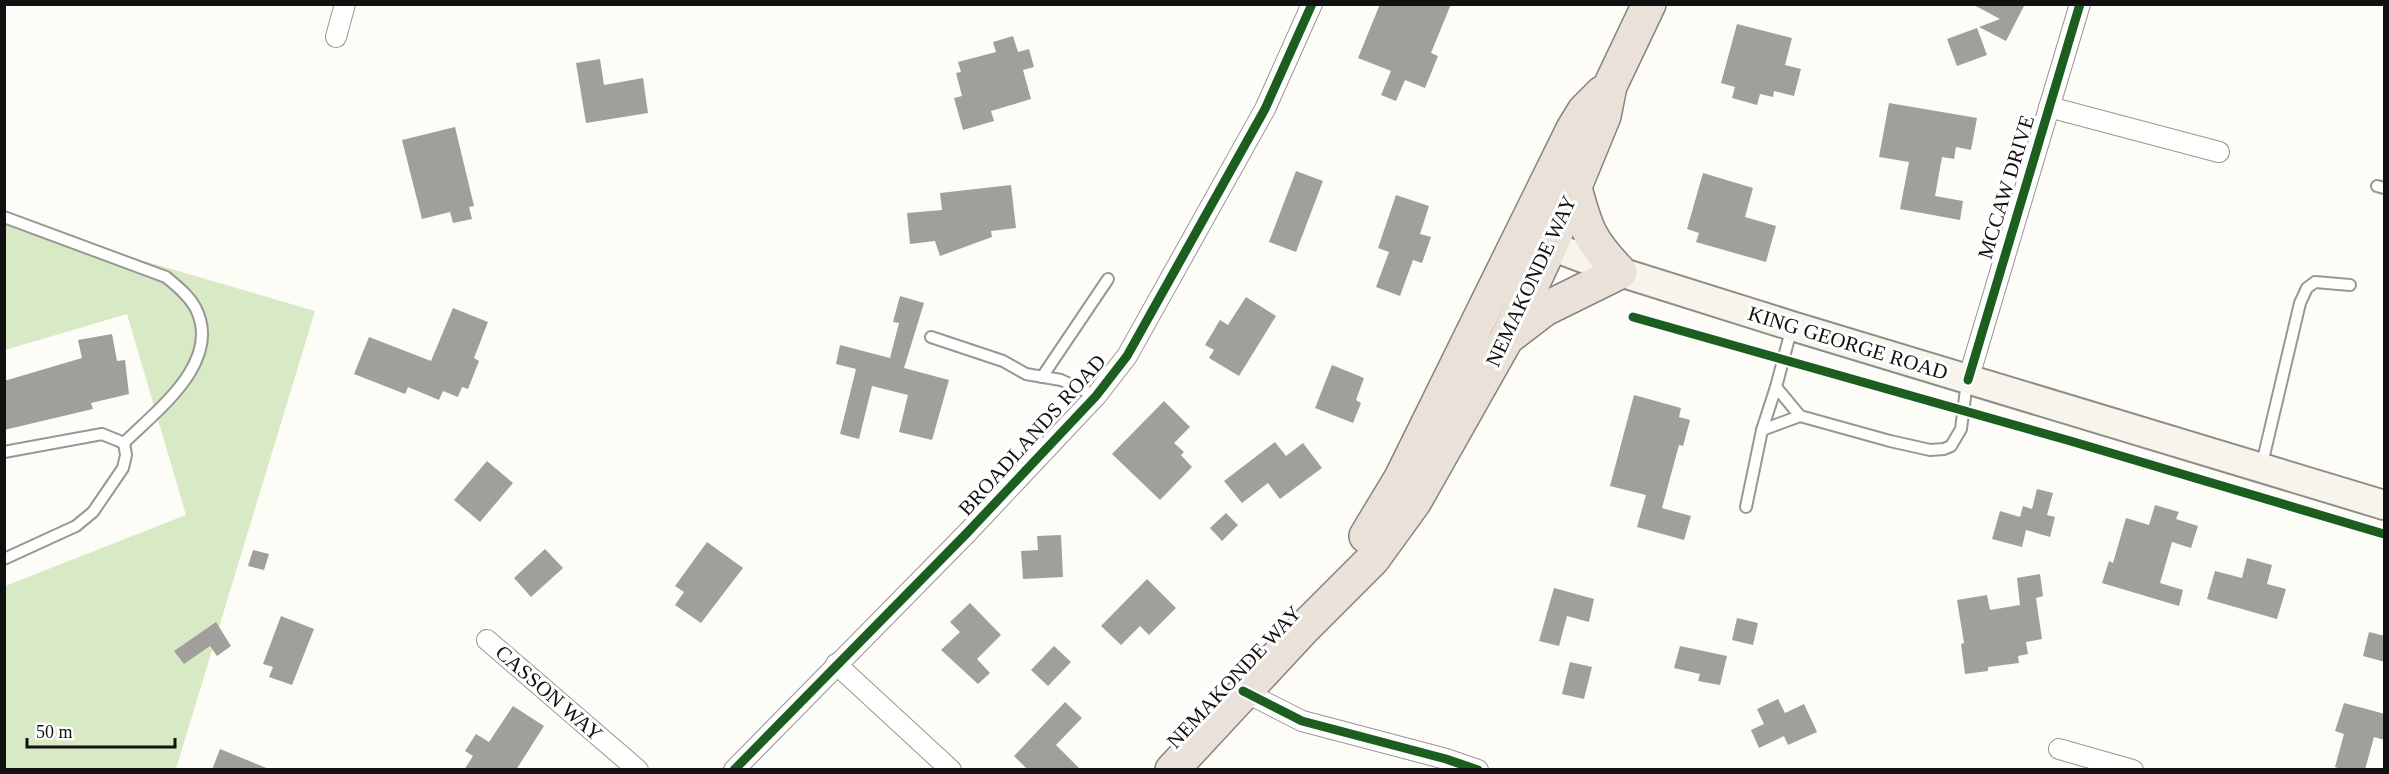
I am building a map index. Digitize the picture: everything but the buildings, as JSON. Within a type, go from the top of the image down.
[{"type":"highway","name":"NEMAKONDE WAY","points":[[1323,609],[1401,478],[1536,240],[1575,188],[1604,116],[1610,86],[1649,4]]},
{"type":"highway","name":"NEMAKONDE WAY","points":[[1172,770],[1243,691],[1368,565],[1415,501],[1507,338],[1536,240],[1573,129],[1593,100],[1610,86]]},
{"type":"highway","points":[[1507,338],[1545,309],[1620,272],[1598,249],[1589,233],[1575,188]]},
{"type":"main road","name":"KING GEORGE ROAD","points":[[1536,240],[1620,272],[1792,326],[2385,505]]},
{"type":"street","points":[[336,37],[345,4]]},
{"type":"street","name":"BROADLANDS ROAD","points":[[734,770],[966,534],[1096,396],[1127,356],[1259,119],[1311,4]]},
{"type":"street","name":"MCCAW DRIVE","points":[[1968,380],[2080,4]]},
{"type":"street","points":[[2049,107],[2219,152]]},
{"type":"street","name":"CASSON WAY","points":[[487,640],[638,770]]},
{"type":"street","points":[[836,664],[951,770]]},
{"type":"street","points":[[1243,691],[1302,721],[1446,759],[1478,770]]},
{"type":"street","points":[[2059,749],[2133,770]]},
{"type":"lane","points":[[4,217],[166,277],[195,307],[202,328],[199,351],[190,375],[124,443]]},
{"type":"lane","points":[[1042,377],[1108,279]]},
{"type":"lane","points":[[2261,468],[2307,288],[2315,282],[2350,285]]},
{"type":"lane","points":[[1746,507],[1762,430],[1792,326]]},
{"type":"lane","points":[[931,337],[1003,361],[1026,374],[1061,380],[1096,396]]},
{"type":"lane","points":[[1776,387],[1800,416],[1930,450],[1951,446],[1961,429],[1968,380]]},
{"type":"lane","points":[[1762,430],[1800,416]]},
{"type":"lane","points":[[4,452],[102,434],[124,443]]},
{"type":"lane","points":[[4,559],[76,526],[93,512],[123,468],[126,455],[124,443]]},
{"type":"green space","points":[[4,220],[315,311],[176,769],[5,769],[5,586],[186,515],[127,314],[5,350]]},
{"type":"cycle path","points":[[734,770],[966,534],[1096,396],[1127,356],[1265,109],[1312,4]]},
{"type":"cycle path","points":[[1968,380],[2080,4]]},
{"type":"cycle path","points":[[1633,317],[2067,440],[2384,534]]},
{"type":"cycle path","points":[[1243,691],[1302,721],[1446,759],[1478,770]]}]
